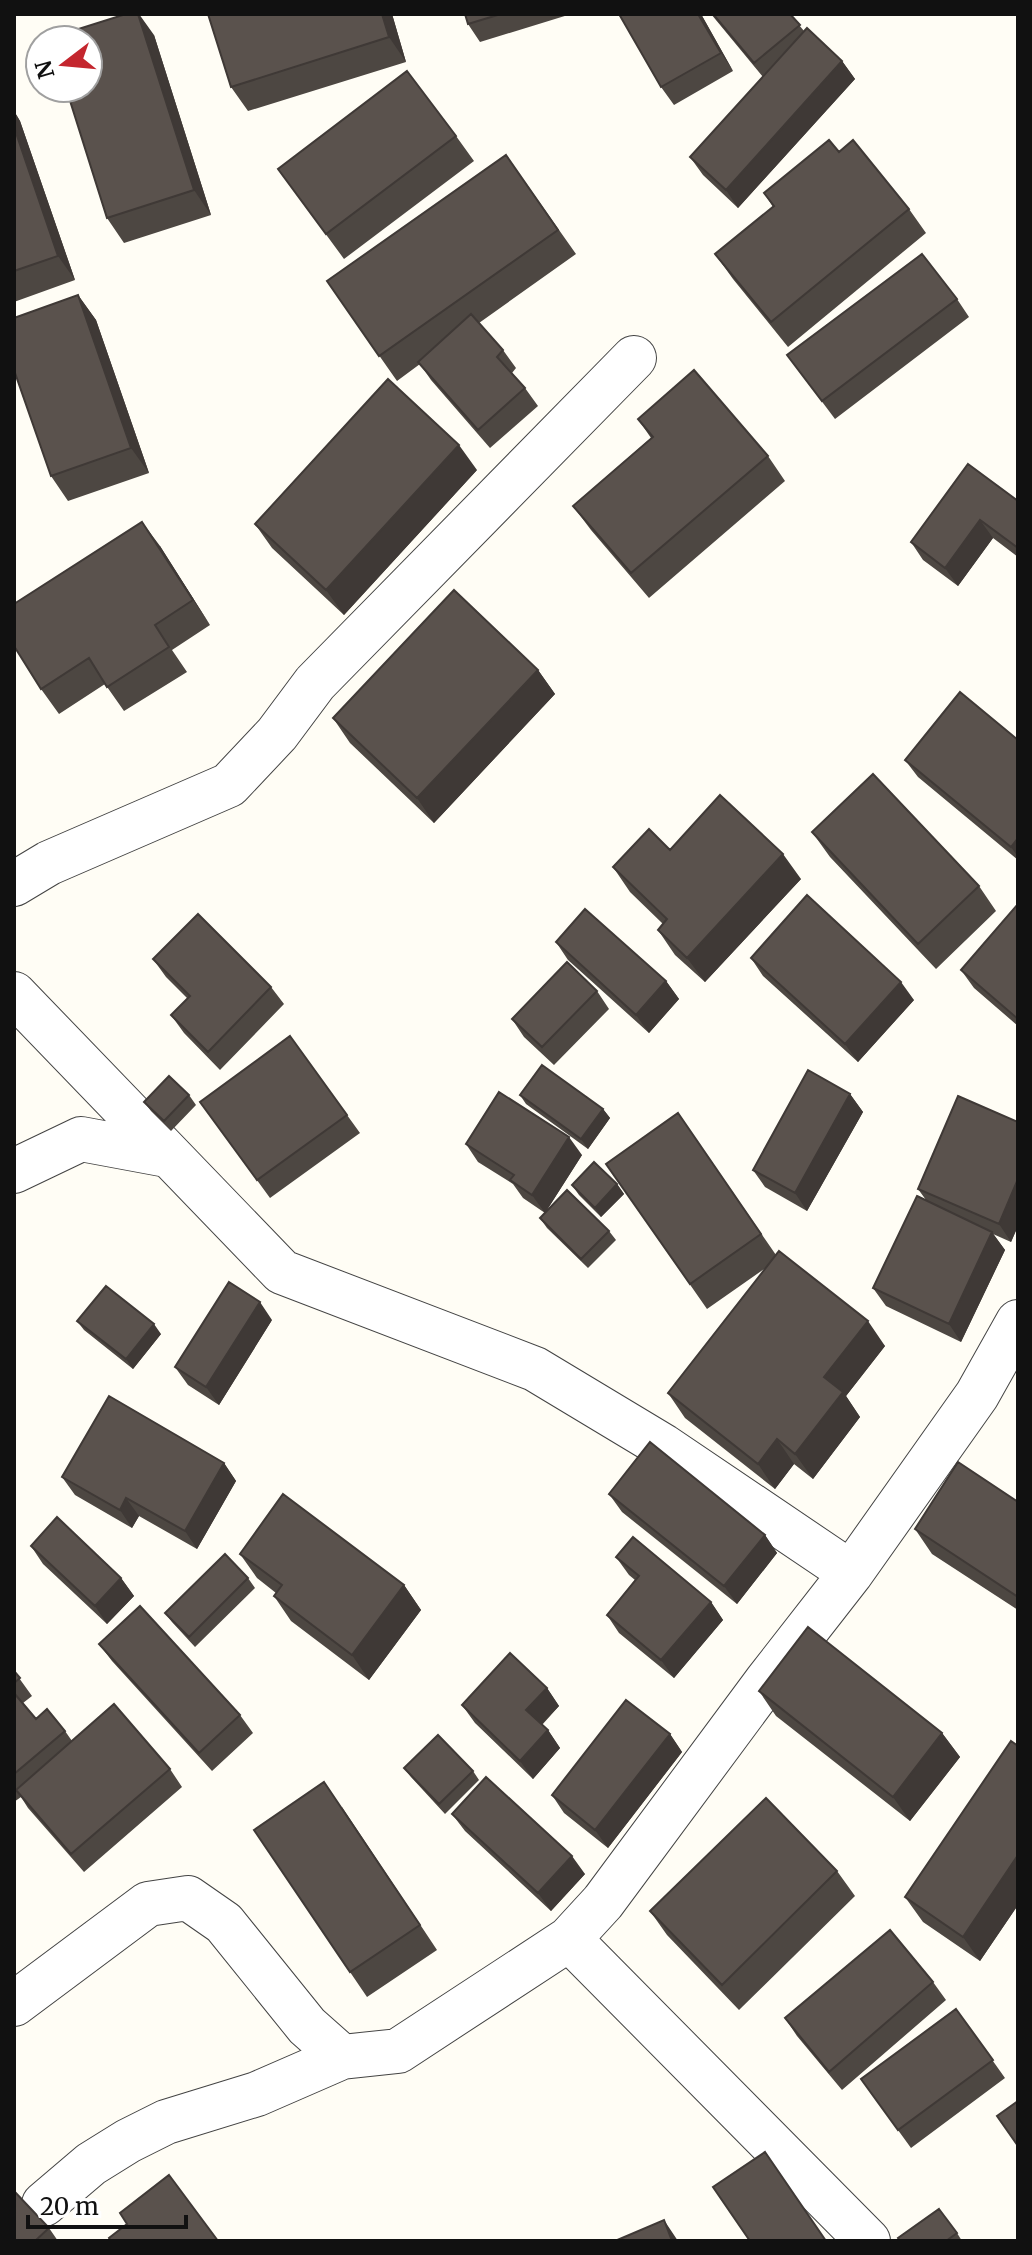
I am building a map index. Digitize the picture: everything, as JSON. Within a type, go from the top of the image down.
[{"type":"street","points":[[14,884],[49,863],[229,785],[277,734],[315,683],[634,358]]},
{"type":"street","points":[[14,994],[282,1272],[535,1369],[663,1446],[851,1573]]},
{"type":"street","points":[[14,1171],[81,1139],[167,1155]]},
{"type":"street","points":[[44,2204],[91,2164],[166,2122],[257,2094],[342,2057],[398,2051],[569,1939],[603,1902],[851,1573],[977,1395],[1018,1322]]},
{"type":"street","points":[[14,2004],[148,1904],[188,1898],[224,1923],[307,2026],[342,2057]]},
{"type":"street","points":[[569,1939],[868,2241]]},
{"type":"building","points":[[126,14],[138,14],[194,190],[107,218],[71,104],[104,104],[104,24],[94,24]]},
{"type":"building","points":[[208,14],[382,14],[389,37],[231,87]]},
{"type":"building","points":[[465,14],[501,14],[468,24]]},
{"type":"building","points":[[619,14],[698,14],[721,53],[661,87]]},
{"type":"building","points":[[713,14],[790,14],[800,25],[754,63]]},
{"type":"building","points":[[807,28],[842,61],[726,190],[690,157]]},
{"type":"building","points":[[407,71],[456,136],[326,234],[278,169]]},
{"type":"building","points":[[14,127],[58,256],[14,271]]},
{"type":"building","points":[[829,140],[839,152],[853,140],[909,209],[771,322],[715,254],[774,206],[764,193]]},
{"type":"building","points":[[506,155],[558,230],[379,356],[327,281]]},
{"type":"building","points":[[922,254],[957,299],[822,401],[787,355]]},
{"type":"building","points":[[78,295],[131,448],[51,476],[14,370],[14,318]]},
{"type":"building","points":[[471,314],[503,350],[497,357],[525,388],[478,430],[418,362]]},
{"type":"building","points":[[694,370],[768,456],[631,573],[573,506],[653,437],[638,419]]},
{"type":"building","points":[[388,379],[459,445],[326,590],[255,524]]},
{"type":"building","points":[[968,464],[1018,501],[1018,548],[980,520],[945,568],[911,542]]},
{"type":"building","points":[[142,522],[193,600],[155,625],[169,647],[107,687],[89,658],[41,689],[14,646],[14,604]]},
{"type":"building","points":[[454,590],[538,670],[417,798],[333,718]]},
{"type":"building","points":[[960,692],[1018,740],[1018,838],[1011,847],[905,760]]},
{"type":"building","points":[[873,774],[979,886],[918,944],[812,832]]},
{"type":"building","points":[[720,795],[783,854],[687,958],[658,930],[667,919],[613,867],[649,829],[670,850]]},
{"type":"building","points":[[807,895],[901,982],[845,1044],[751,958]]},
{"type":"building","points":[[1018,904],[1018,1019],[961,970]]},
{"type":"building","points":[[585,909],[666,981],[636,1015],[556,942]]},
{"type":"building","points":[[198,914],[271,987],[208,1052],[171,1015],[190,996],[153,959]]},
{"type":"building","points":[[567,962],[597,991],[542,1047],[512,1019]]},
{"type":"building","points":[[290,1036],[347,1115],[257,1180],[200,1102]]},
{"type":"building","points":[[542,1065],[603,1109],[581,1139],[520,1095]]},
{"type":"building","points":[[808,1070],[850,1094],[795,1193],[753,1170]]},
{"type":"building","points":[[169,1076],[189,1095],[164,1121],[144,1102]]},
{"type":"building","points":[[499,1092],[569,1137],[532,1195],[510,1180],[514,1175],[466,1144]]},
{"type":"building","points":[[958,1096],[1018,1122],[1018,1179],[999,1224],[918,1189]]},
{"type":"building","points":[[678,1113],[761,1234],[690,1284],[606,1164]]},
{"type":"building","points":[[594,1162],[617,1184],[595,1208],[572,1185]]},
{"type":"building","points":[[567,1190],[609,1231],[581,1259],[540,1218]]},
{"type":"building","points":[[917,1196],[992,1232],[949,1324],[873,1288]]},
{"type":"building","points":[[779,1251],[868,1321],[824,1377],[843,1392],[795,1454],[777,1439],[758,1464],[668,1393]]},
{"type":"building","points":[[229,1282],[260,1302],[206,1387],[175,1367]]},
{"type":"building","points":[[106,1286],[154,1324],[126,1359],[77,1321]]},
{"type":"building","points":[[109,1396],[224,1463],[185,1531],[126,1498],[120,1510],[62,1477]]},
{"type":"building","points":[[650,1442],[765,1535],[724,1586],[609,1494]]},
{"type":"building","points":[[958,1462],[1018,1502],[1018,1597],[915,1529]]},
{"type":"building","points":[[283,1494],[404,1585],[352,1655],[274,1596],[282,1585],[240,1554]]},
{"type":"building","points":[[57,1517],[121,1578],[95,1606],[31,1546]]},
{"type":"building","points":[[633,1537],[711,1602],[661,1660],[607,1615],[639,1576],[616,1557]]},
{"type":"building","points":[[225,1554],[248,1578],[189,1637],[165,1613]]},
{"type":"building","points":[[140,1606],[240,1715],[199,1753],[99,1644]]},
{"type":"building","points":[[808,1627],[942,1733],[893,1797],[759,1691]]},
{"type":"building","points":[[510,1653],[547,1688],[526,1710],[548,1730],[520,1761],[462,1705]]},
{"type":"building","points":[[14,1693],[36,1719],[47,1709],[65,1731],[14,1774]]},
{"type":"building","points":[[626,1700],[670,1734],[595,1830],[552,1795]]},
{"type":"building","points":[[114,1704],[170,1769],[71,1854],[16,1790]]},
{"type":"building","points":[[438,1735],[473,1771],[439,1804],[404,1768]]},
{"type":"building","points":[[1011,1741],[1018,1746],[1018,1855],[963,1937],[905,1897]]},
{"type":"building","points":[[486,1777],[572,1856],[538,1893],[452,1814]]},
{"type":"building","points":[[324,1782],[420,1925],[350,1972],[254,1830]]},
{"type":"building","points":[[766,1798],[837,1871],[722,1985],[650,1911]]},
{"type":"building","points":[[890,1930],[933,1982],[829,2072],[785,2018]]},
{"type":"building","points":[[956,2009],[993,2060],[898,2130],[861,2079]]},
{"type":"building","points":[[1018,2101],[1018,2146],[997,2116]]},
{"type":"building","points":[[765,2152],[826,2241],[750,2241],[713,2187]]},
{"type":"building","points":[[169,2175],[218,2241],[111,2241],[109,2238],[127,2224],[120,2213]]},
{"type":"building","points":[[14,2191],[49,2228],[35,2241],[14,2241]]},
{"type":"building","points":[[939,2209],[957,2233],[946,2241],[900,2241],[898,2238]]},
{"type":"building","points":[[664,2220],[672,2241],[615,2241]]}]
